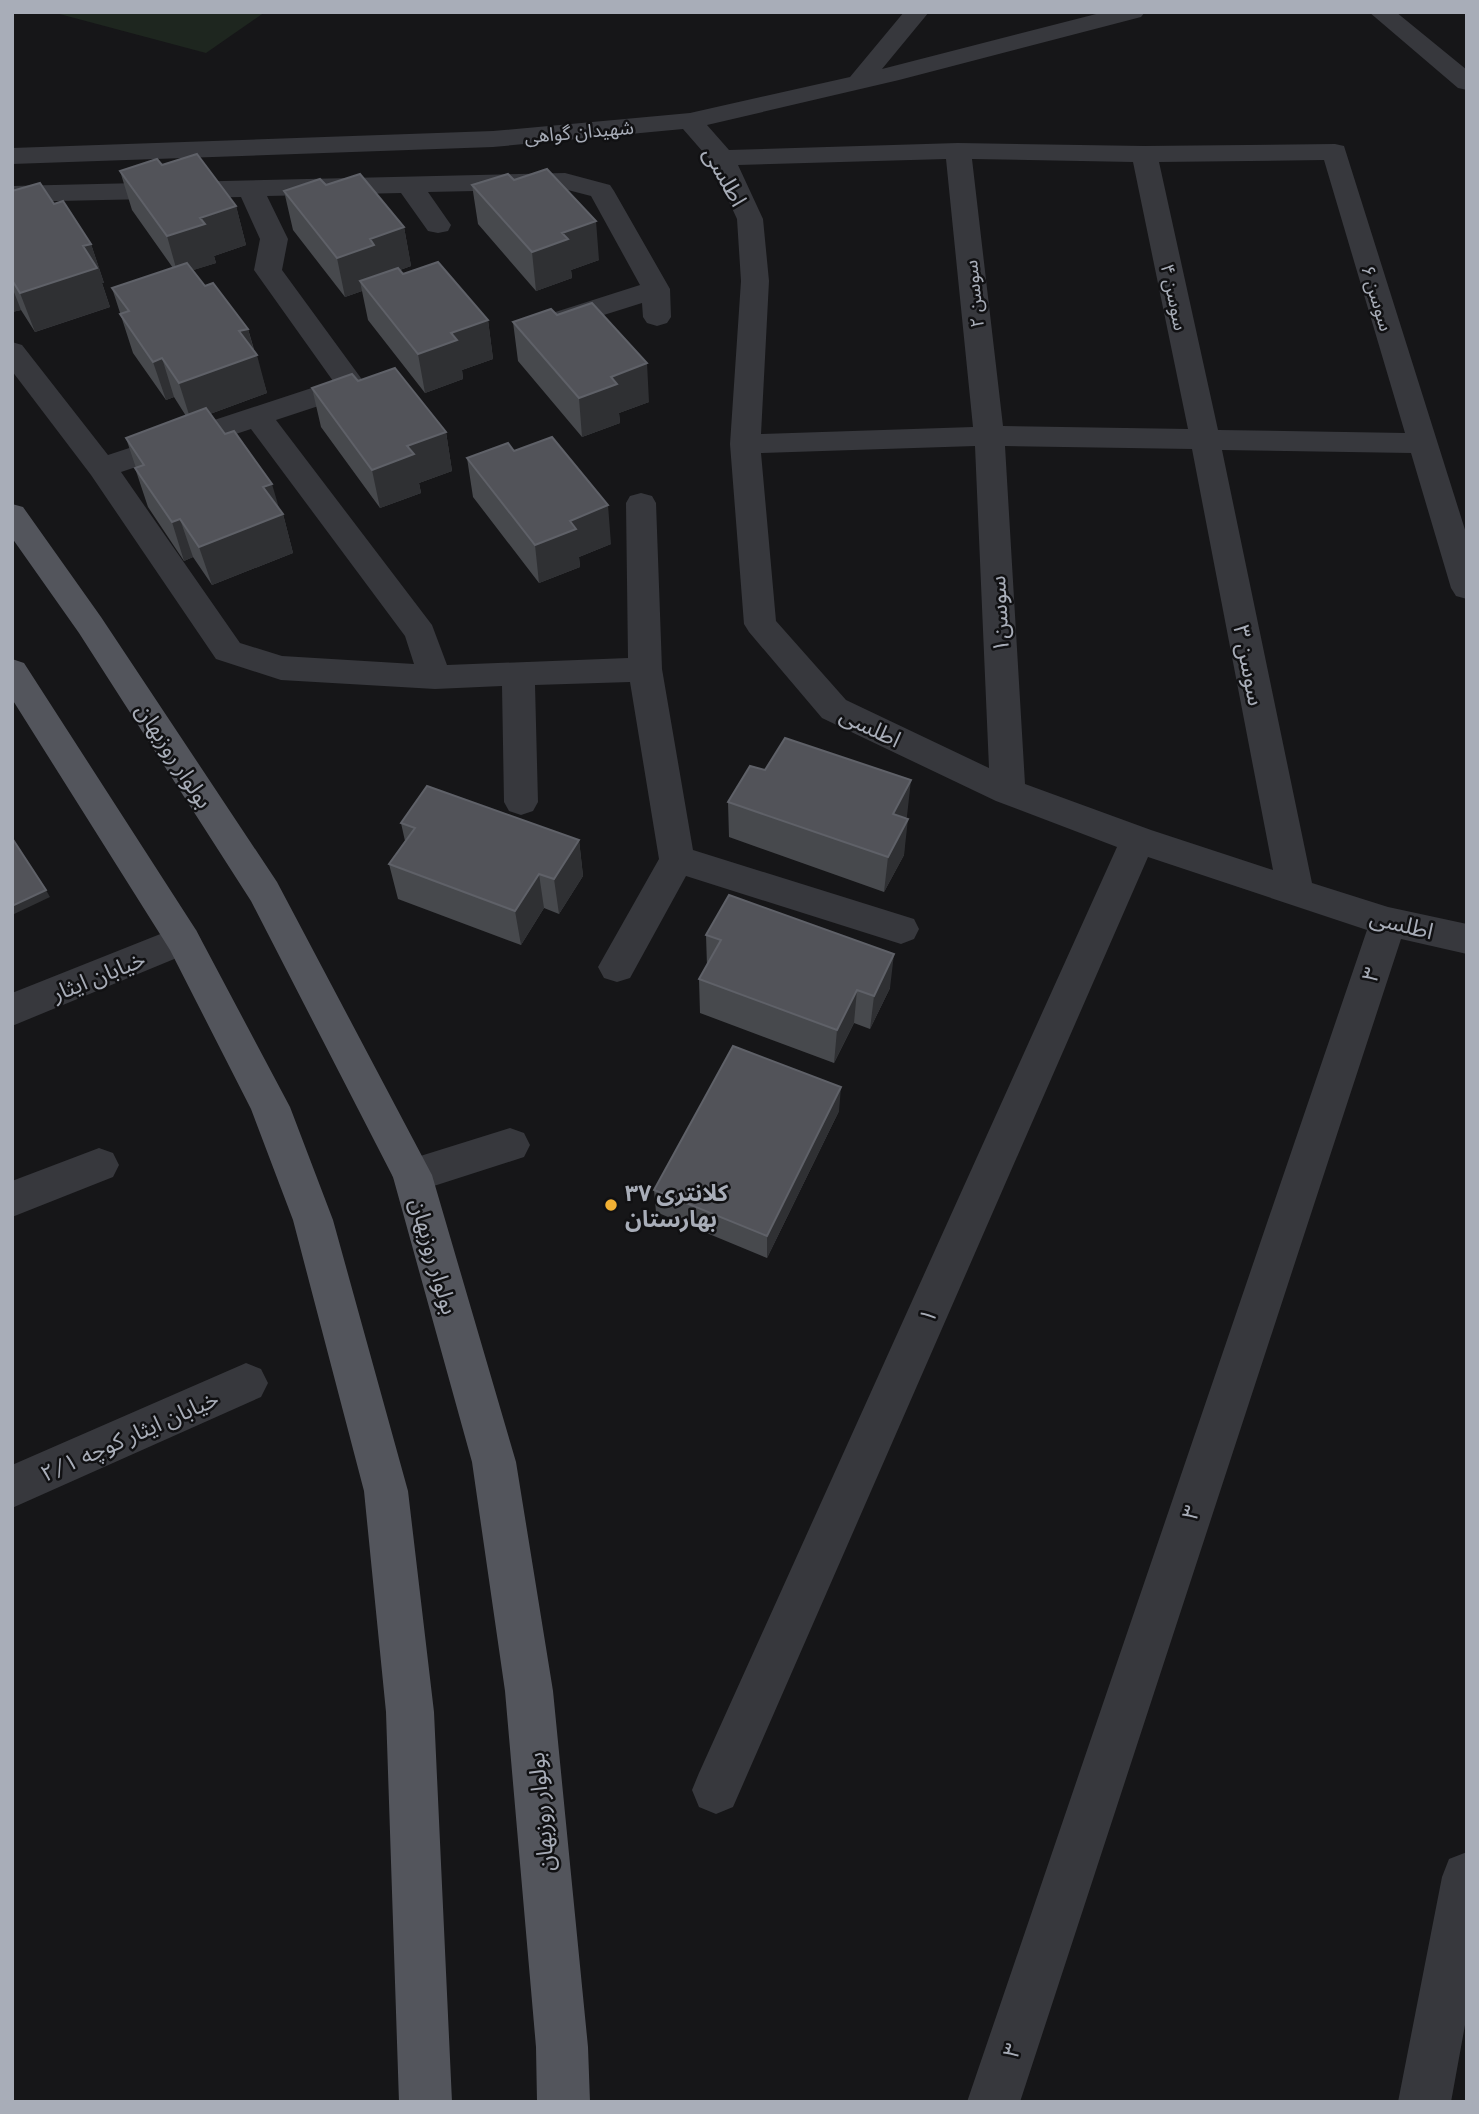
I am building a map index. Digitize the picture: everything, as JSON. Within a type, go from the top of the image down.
[{"type":"main road","name":"بولوار روزبهان","points":[[12,514],[97,637],[264,892],[412,1175],[494,1462],[529,1691],[562,2047],[564,2102]]},
{"type":"main road","points":[[12,671],[183,940],[270,1107],[313,1220],[386,1491],[410,1712],[426,2102]]},
{"type":"street","points":[[858,83],[917,12]]},
{"type":"street","name":"شهیدان گواهی","points":[[12,156],[493,139],[690,121],[858,83],[1133,12]]},
{"type":"street","points":[[1381,12],[1467,83]]},
{"type":"street","name":"اطلسی","points":[[690,121],[722,158],[750,219],[754,269],[745,444],[760,624],[834,709],[1008,792],[1138,840],[1388,922],[1467,939]]},
{"type":"street","points":[[722,158],[958,151],[1144,154]]},
{"type":"street","name":"سوسن ۲","points":[[958,151],[989,436]]},
{"type":"street","name":"سوسن ۶","points":[[1144,154],[1335,152],[1467,588]]},
{"type":"street","name":"سوسن ۴","points":[[1144,154],[1205,440]]},
{"type":"street","points":[[12,194],[565,181],[601,191],[657,303],[556,321]]},
{"type":"street","points":[[409,185],[438,226]]},
{"type":"street","points":[[102,468],[351,385],[268,270],[274,239],[250,188]]},
{"type":"street","points":[[12,351],[102,468],[228,651],[282,668],[435,677],[645,669]]},
{"type":"street","points":[[258,416],[420,633],[435,677]]},
{"type":"street","points":[[745,444],[989,436],[1422,443]]},
{"type":"street","name":"سوسن۱","points":[[989,436],[1008,792]]},
{"type":"street","name":"سوسن ۳","points":[[1205,440],[1295,890]]},
{"type":"street","points":[[617,967],[677,859],[645,669],[640,503]]},
{"type":"street","points":[[518,673],[521,802]]},
{"type":"street","name":"۱","points":[[716,1790],[1138,840]]},
{"type":"street","points":[[677,859],[901,929]]},
{"type":"street","name":"۳","points":[[993,2102],[1388,922]]},
{"type":"street","name":"خیابان ایثار","points":[[12,1010],[183,940]]},
{"type":"street","points":[[412,1175],[510,1145]]},
{"type":"street","points":[[12,1199],[99,1165]]},
{"type":"street","name":"خیابان ایثار کوچه ۲/۱","points":[[12,1487],[246,1383]]},
{"type":"street","points":[[1424,2102],[1467,1877]]},
{"type":"shaded area","points":[[52,12],[265,12],[206,53]]},
{"type":"building","points":[[197,154],[236,206],[200,218],[205,224],[167,236],[120,171],[157,159],[162,165]]},
{"type":"building","points":[[547,169],[596,221],[562,233],[568,239],[532,252],[472,185],[508,174],[514,180]]},
{"type":"building","points":[[360,174],[404,227],[370,239],[374,245],[337,258],[284,191],[320,179],[326,185]]},
{"type":"building","points":[[40,183],[54,204],[63,201],[91,244],[83,246],[97,268],[20,293],[12,280],[12,191]]},
{"type":"building","points":[[438,262],[488,320],[451,333],[457,340],[418,354],[360,281],[398,268],[403,274]]},
{"type":"building","points":[[187,263],[205,286],[213,283],[248,329],[239,331],[257,355],[179,383],[162,358],[153,362],[120,314],[129,311],[112,288]]},
{"type":"building","points":[[592,303],[647,363],[611,377],[617,384],[579,398],[513,322],[551,309],[557,315]]},
{"type":"building","points":[[395,368],[446,432],[407,446],[414,454],[372,470],[312,388],[352,374],[358,381]]},
{"type":"building","points":[[206,408],[225,434],[234,431],[272,484],[263,487],[283,514],[199,547],[180,519],[172,522],[135,468],[144,465],[126,438]]},
{"type":"building","points":[[552,437],[608,505],[570,521],[576,529],[535,545],[467,458],[508,443],[514,451]]},
{"type":"building","points":[[785,738],[911,780],[893,814],[908,819],[888,857],[728,802],[750,766],[765,770]]},
{"type":"building","points":[[427,786],[579,840],[554,879],[539,874],[515,911],[389,864],[415,828],[401,823]]},
{"type":"building","points":[[12,838],[46,890],[12,906]]},
{"type":"building","points":[[729,895],[894,954],[874,996],[857,990],[837,1030],[699,979],[721,940],[706,935]]},
{"type":"building","points":[[733,1046],[841,1087],[767,1236],[654,1190]]},
{"type":"place","name":"کلانتری ۳۷ بهارستان","points":[[611,1205]]}]
